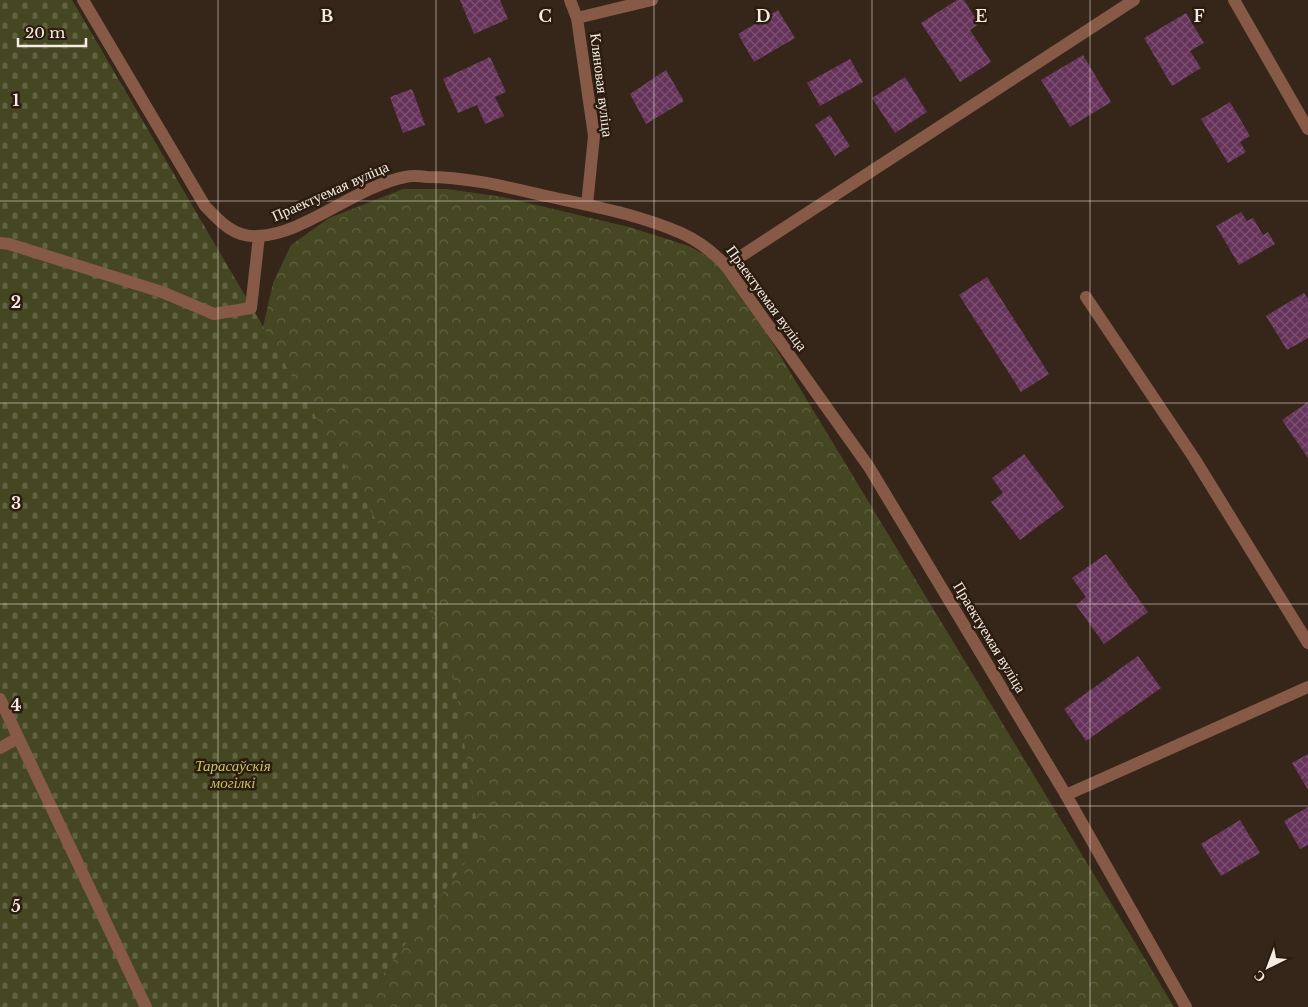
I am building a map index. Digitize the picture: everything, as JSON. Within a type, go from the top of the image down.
[{"type":"street","name":"Праектуемая вуліца","points":[[83,0],[205,206],[230,229],[245,236],[259,236],[292,228],[366,189],[406,176],[476,180],[642,217],[683,234],[710,249],[726,266],[869,467],[1066,795],[1186,1007]]},
{"type":"street","name":"Кляновая вуліца","points":[[570,0],[577,18],[594,136],[587,205]]},
{"type":"street","points":[[577,18],[652,0]]},
{"type":"street","points":[[726,266],[1134,0]]},
{"type":"street","points":[[1234,0],[1308,129]]},
{"type":"street","points":[[0,244],[9,244],[162,292],[214,314],[251,308],[259,236]]},
{"type":"street","points":[[1086,297],[1194,458],[1308,643]]},
{"type":"street","points":[[1066,795],[1308,688]]},
{"type":"street","points":[[0,699],[146,1007]]},
{"type":"street","points":[[0,748],[18,738]]},
{"type":"green space","points":[[0,0],[72,0],[263,327],[273,283],[291,245],[329,218],[403,189],[447,189],[503,197],[629,227],[689,246],[726,266],[1174,1007],[185,1007]]},
{"type":"green space","name":"Тарасаўскія могілкі","points":[[0,0],[72,0],[448,643],[480,842],[359,1007],[0,1007]]},
{"type":"building","points":[[460,0],[500,0],[508,19],[474,34]]},
{"type":"building","points":[[957,0],[964,0],[979,24],[970,30],[991,62],[960,82],[921,23]]},
{"type":"building","points":[[778,10],[795,38],[754,62],[738,34]]},
{"type":"building","points":[[1186,13],[1204,43],[1190,51],[1201,68],[1172,86],[1144,38]]},
{"type":"building","points":[[1083,55],[1111,102],[1070,127],[1041,80]]},
{"type":"building","points":[[490,57],[506,92],[495,97],[504,116],[485,124],[477,105],[458,113],[443,79]]},
{"type":"building","points":[[850,59],[863,82],[820,106],[807,83]]},
{"type":"building","points":[[666,70],[684,101],[646,124],[630,94]]},
{"type":"building","points":[[905,77],[927,112],[895,133],[872,98]]},
{"type":"building","points":[[412,89],[425,125],[403,133],[390,97]]},
{"type":"building","points":[[1230,102],[1250,136],[1240,142],[1246,152],[1228,163],[1201,119]]},
{"type":"building","points":[[830,115],[850,146],[835,156],[815,125]]},
{"type":"building","points":[[1241,212],[1247,221],[1253,218],[1263,235],[1268,232],[1275,244],[1239,265],[1216,226]]},
{"type":"building","points":[[987,277],[1049,374],[1021,392],[959,295]]},
{"type":"building","points":[[1304,293],[1308,299],[1308,338],[1287,350],[1266,316]]},
{"type":"building","points":[[1308,402],[1308,458],[1282,420]]},
{"type":"building","points":[[1024,454],[1064,507],[1020,540],[991,502],[1003,493],[992,478]]},
{"type":"building","points":[[1106,554],[1148,612],[1104,644],[1076,605],[1086,597],[1072,578]]},
{"type":"building","points":[[1138,656],[1161,688],[1086,741],[1064,709]]},
{"type":"building","points":[[1308,754],[1308,790],[1292,763]]},
{"type":"building","points":[[1308,807],[1308,845],[1300,849],[1284,821]]},
{"type":"building","points":[[1240,820],[1260,853],[1221,876],[1201,844]]}]
